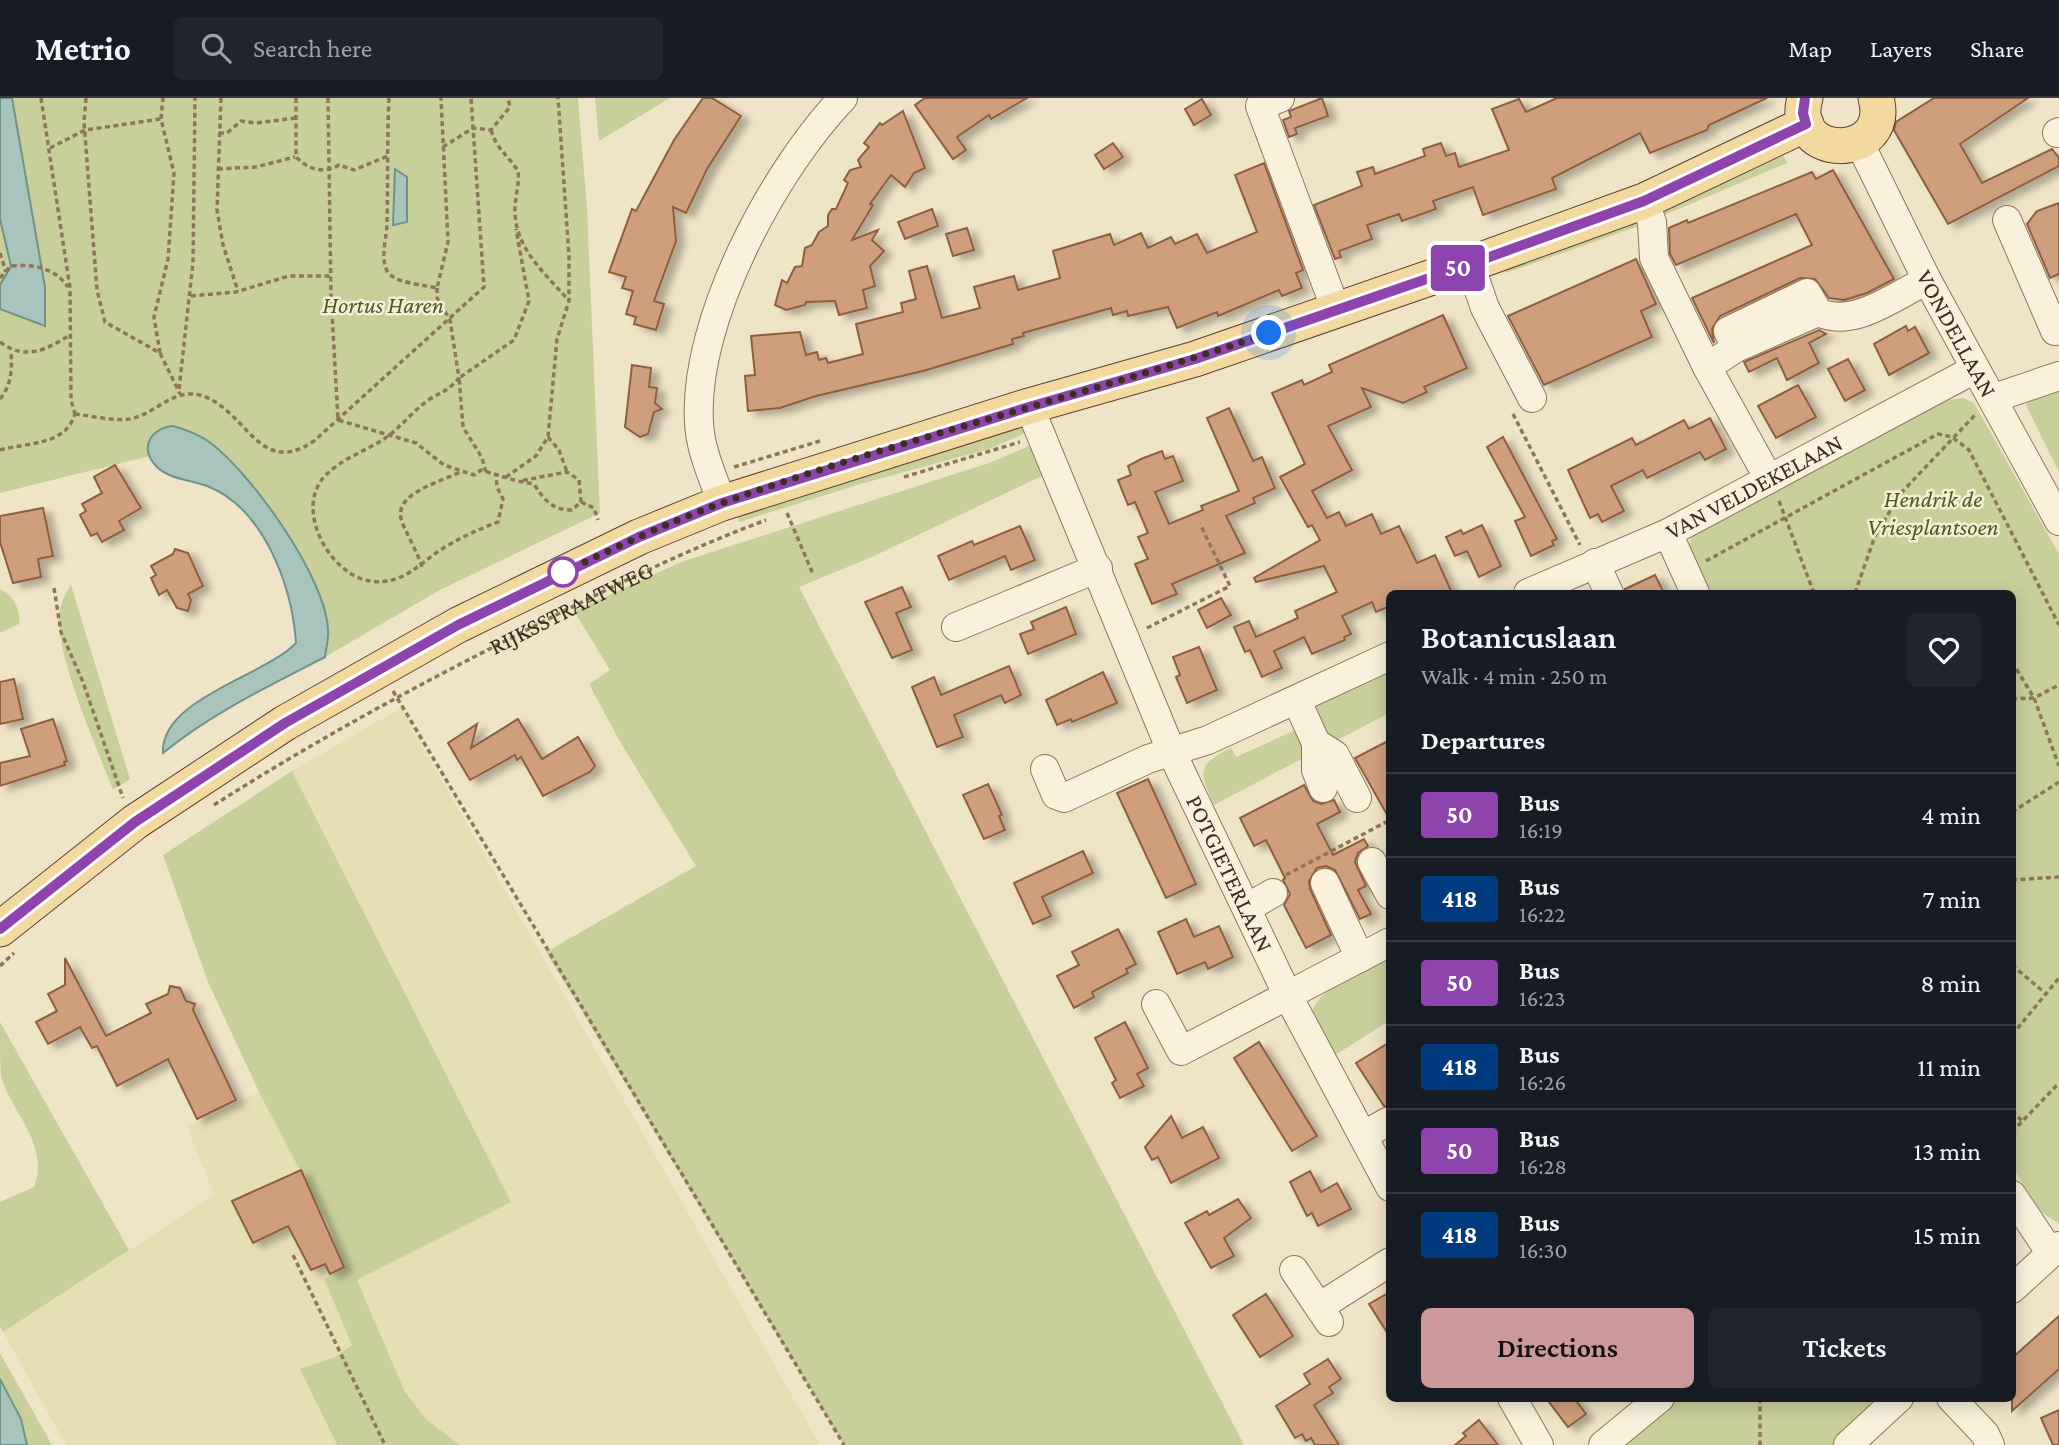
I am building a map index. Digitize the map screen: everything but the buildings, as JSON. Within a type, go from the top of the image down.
[{"type":"main road","points":[[1806,111],[1822,142],[1847,146],[1859,142],[1875,125],[1878,114],[1876,98]]},
{"type":"main road","name":"RIJKSSTRAATWEG","points":[[8,941],[135,822],[285,723],[379,668],[557,575],[722,503],[1036,421],[1195,359],[1644,201],[1806,111]]},
{"type":"street","points":[[722,503],[703,449],[698,421],[702,379],[712,329],[734,270],[768,201],[799,153],[843,98]]},
{"type":"street","points":[[1280,98],[1260,106],[1336,310]]},
{"type":"street","name":"VONDELLAAN","points":[[1859,142],[1927,280],[2059,521]]},
{"type":"street","points":[[1644,201],[1652,222],[1654,258],[1707,367],[1769,479]]},
{"type":"street","points":[[2007,220],[2054,331]]},
{"type":"street","points":[[1470,264],[1520,401]]},
{"type":"street","points":[[1707,367],[1736,348],[1728,331],[1807,293],[1818,312],[1830,318],[1850,318],[1927,280]]},
{"type":"street","name":"VAN VELDEKELAAN","points":[[1542,590],[1592,564],[1668,533],[1975,369]]},
{"type":"street","points":[[1994,398],[2059,376]]},
{"type":"street","name":"POTGIETERLAAN","points":[[1036,421],[1172,752],[1288,996],[1378,1139],[1386,1171]]},
{"type":"street","points":[[1668,533],[1690,583]]},
{"type":"street","points":[[1592,564],[1607,590]]},
{"type":"street","points":[[956,627],[1098,568]]},
{"type":"street","points":[[1045,769],[1056,795],[1064,798],[1148,759],[1172,752],[1297,701],[1386,658]]},
{"type":"street","points":[[1297,701],[1316,743],[1316,770],[1323,788]]},
{"type":"street","points":[[1316,743],[1335,755],[1357,798]]},
{"type":"street","points":[[1372,862],[1386,888]]},
{"type":"street","points":[[1325,883],[1360,958]]},
{"type":"street","points":[[1247,908],[1273,893]]},
{"type":"street","points":[[1156,1003],[1181,1051],[1386,944]]},
{"type":"street","points":[[2016,1200],[2055,1249],[2016,1285]]},
{"type":"street","points":[[1294,1270],[1324,1315],[1386,1265]]},
{"type":"street","points":[[1514,1402],[1539,1445]]},
{"type":"street","points":[[1603,1445],[1655,1402]]},
{"type":"street","points":[[1849,1445],[1895,1402]]},
{"type":"street","points":[[1955,1402],[1985,1434],[1990,1445]]},
{"type":"path","points":[[0,450],[60,437],[71,427],[75,414],[71,400],[70,288],[41,98]]},
{"type":"path","points":[[86,98],[85,130],[97,290],[105,322],[160,353]]},
{"type":"path","points":[[163,98],[161,119],[174,173],[168,259],[153,317],[160,353],[180,394]]},
{"type":"path","points":[[180,394],[177,381],[191,296],[195,98]]},
{"type":"path","points":[[221,98],[217,210],[223,245],[238,291]]},
{"type":"path","points":[[296,98],[296,157]]},
{"type":"path","points":[[328,98],[331,276],[338,420]]},
{"type":"path","points":[[388,98],[384,244],[387,270],[393,278],[437,288]]},
{"type":"path","points":[[441,98],[448,242],[437,299],[450,320],[463,427],[482,458],[486,472]]},
{"type":"path","points":[[75,414],[126,419],[140,416],[180,394],[199,395],[231,412],[265,448],[280,453],[297,452],[338,420],[484,287],[471,98]]},
{"type":"path","points":[[491,130],[510,107],[508,98]]},
{"type":"path","points":[[504,478],[536,456],[548,437],[557,340],[569,301],[558,98]]},
{"type":"path","points":[[219,134],[227,133],[241,121],[256,123],[296,118]]},
{"type":"path","points":[[50,148],[85,130],[161,119]]},
{"type":"path","points":[[443,147],[473,128],[491,130]]},
{"type":"path","points":[[491,130],[496,147],[509,157],[517,171],[514,194],[516,229],[529,301],[514,340],[459,378],[446,393],[430,399],[390,435],[326,474],[314,493],[311,513],[329,551],[347,573],[369,581],[386,581],[422,566],[442,549],[475,530],[498,522],[503,499],[497,487],[496,476]]},
{"type":"path","points":[[218,169],[256,167],[296,157],[318,171],[328,171],[339,165],[354,170],[388,156]]},
{"type":"path","points":[[516,229],[535,264],[569,301]]},
{"type":"path","points":[[0,253],[6,272]]},
{"type":"path","points":[[0,278],[11,266],[42,267],[62,277],[70,288]]},
{"type":"path","points":[[191,296],[238,291],[289,276],[331,276]]},
{"type":"path","points":[[0,342],[11,351],[26,353],[48,350],[70,334]]},
{"type":"path","points":[[0,399],[8,390],[12,374],[11,351]]},
{"type":"path","points":[[1856,590],[1875,536],[1901,493],[1994,398]]},
{"type":"path","points":[[1520,401],[1592,564]]},
{"type":"path","points":[[338,420],[416,443],[444,465],[474,475],[481,470],[534,484],[546,503],[561,510],[572,510],[581,502]]},
{"type":"path","points":[[897,479],[1036,421]]},
{"type":"path","points":[[1690,583],[1786,516],[1938,434],[1952,438],[1969,450],[2059,625]]},
{"type":"path","points":[[548,437],[559,450],[567,472],[579,480],[581,502]]},
{"type":"path","points":[[422,566],[400,519],[400,506],[407,496],[462,471]]},
{"type":"path","points":[[520,481],[567,472]]},
{"type":"path","points":[[1769,479],[1786,516],[1813,590]]},
{"type":"path","points":[[581,502],[594,508],[598,520]]},
{"type":"path","name":"RIJKSSTRAATWEG","points":[[208,809],[286,759],[604,590],[733,532],[797,509]]},
{"type":"path","points":[[787,513],[813,574]]},
{"type":"path","points":[[1127,639],[1230,586],[1200,524]]},
{"type":"path","points":[[54,588],[61,632],[83,682],[135,822]]},
{"type":"path","points":[[379,668],[546,952],[844,1445]]},
{"type":"path","points":[[2016,669],[2034,698],[2059,766]]},
{"type":"path","points":[[2016,699],[2034,698],[2059,685]]},
{"type":"path","points":[[2016,810],[2059,782]]},
{"type":"path","points":[[2016,880],[2059,877]]},
{"type":"path","points":[[0,966],[8,941]]},
{"type":"path","points":[[2016,968],[2045,993]]},
{"type":"path","points":[[2016,1030],[2059,978]]},
{"type":"path","points":[[2016,1129],[2059,1083]]},
{"type":"path","points":[[2016,1115],[2024,1123]]},
{"type":"path","points":[[293,1255],[385,1445]]},
{"type":"path","points":[[1760,1402],[1760,1445]]},
{"type":"shaded area","points":[[401,708],[820,1445],[460,1445],[427,1420],[405,1392],[357,1279],[511,1201],[292,771]]},
{"type":"shaded area","points":[[259,1092],[300,1166],[344,1267],[324,1279],[353,1345],[335,1357],[301,1370],[337,1445],[66,1445],[3,1332],[214,1195],[187,1127]]},
{"type":"green space","name":"Hortus Haren","points":[[0,98],[578,98],[587,208],[600,513],[440,590],[325,657],[329,628],[303,561],[277,518],[245,477],[150,448],[150,456],[0,493]]},
{"type":"green space","points":[[595,98],[670,98],[599,141]]},
{"type":"green space","points":[[1781,151],[1787,163],[1662,216],[1658,209]]},
{"type":"green space","points":[[1642,216],[1645,224],[1506,273],[1504,266]]},
{"type":"green space","points":[[2059,390],[2059,472],[2026,405],[2029,400]]},
{"type":"green space","name":"Hendrik de Vriesplantsoen","points":[[1963,398],[1974,403],[2059,554],[2059,1224],[2040,1211],[2016,1173],[2016,590],[1707,590],[1688,549],[1692,536],[1943,401]]},
{"type":"green space","points":[[1018,420],[1032,430],[989,449],[864,483],[739,522],[736,511]]},
{"type":"green space","points":[[1038,442],[1046,474],[874,556],[799,587],[1244,1445],[844,1445],[546,952],[696,866],[619,740],[589,684],[610,670],[574,611],[681,562],[992,462]]},
{"type":"green space","points":[[71,585],[130,779],[113,790],[79,702],[64,654],[59,615],[63,599]]},
{"type":"green space","points":[[0,589],[12,599],[17,608],[19,624],[0,633]]},
{"type":"green space","points":[[1386,672],[1386,715],[1214,805],[1204,777],[1206,765],[1211,759],[1231,748],[1236,757],[1300,728],[1294,715]]},
{"type":"green space","points":[[292,771],[511,1202],[357,1280],[405,1392],[427,1420],[460,1445],[337,1445],[300,1369],[335,1357],[352,1345],[324,1279],[344,1267],[328,1224],[259,1092],[208,982],[163,855]]},
{"type":"green space","points":[[1386,958],[1386,1023],[1329,1059],[1313,1024],[1313,1009],[1329,990]]},
{"type":"green space","points":[[0,1022],[129,1250],[3,1332],[0,1326],[0,1202],[34,1187],[38,1172],[34,1144],[1,1077]]},
{"type":"green space","points":[[0,1353],[52,1445],[27,1445],[21,1419],[0,1379]]},
{"type":"green space","points":[[1666,1402],[1879,1402],[1834,1445],[1616,1445]]},
{"type":"water","points":[[0,98],[12,98],[45,287],[45,326],[0,309],[0,285],[11,266],[0,219]]},
{"type":"water","points":[[395,169],[407,177],[407,222],[393,225]]},
{"type":"water","points":[[173,426],[194,433],[212,444],[229,459],[266,503],[285,530],[315,584],[324,608],[328,633],[325,657],[221,713],[163,753],[167,734],[178,718],[196,703],[262,667],[296,643],[281,574],[259,530],[227,497],[207,486],[168,474],[151,460],[148,446],[153,435]]},
{"type":"water","points":[[0,1379],[21,1419],[27,1445],[0,1445]]},
{"type":"bus line","name":"50","points":[[0,929],[90,856],[169,797],[285,723],[458,625],[577,565],[722,503],[1029,407],[1195,359],[1644,201],[1702,176],[1806,124],[1803,113],[1805,98]]},
{"type":"route","points":[[563,572],[557,575],[722,503],[1029,407],[1195,359],[1269,333]]}]
